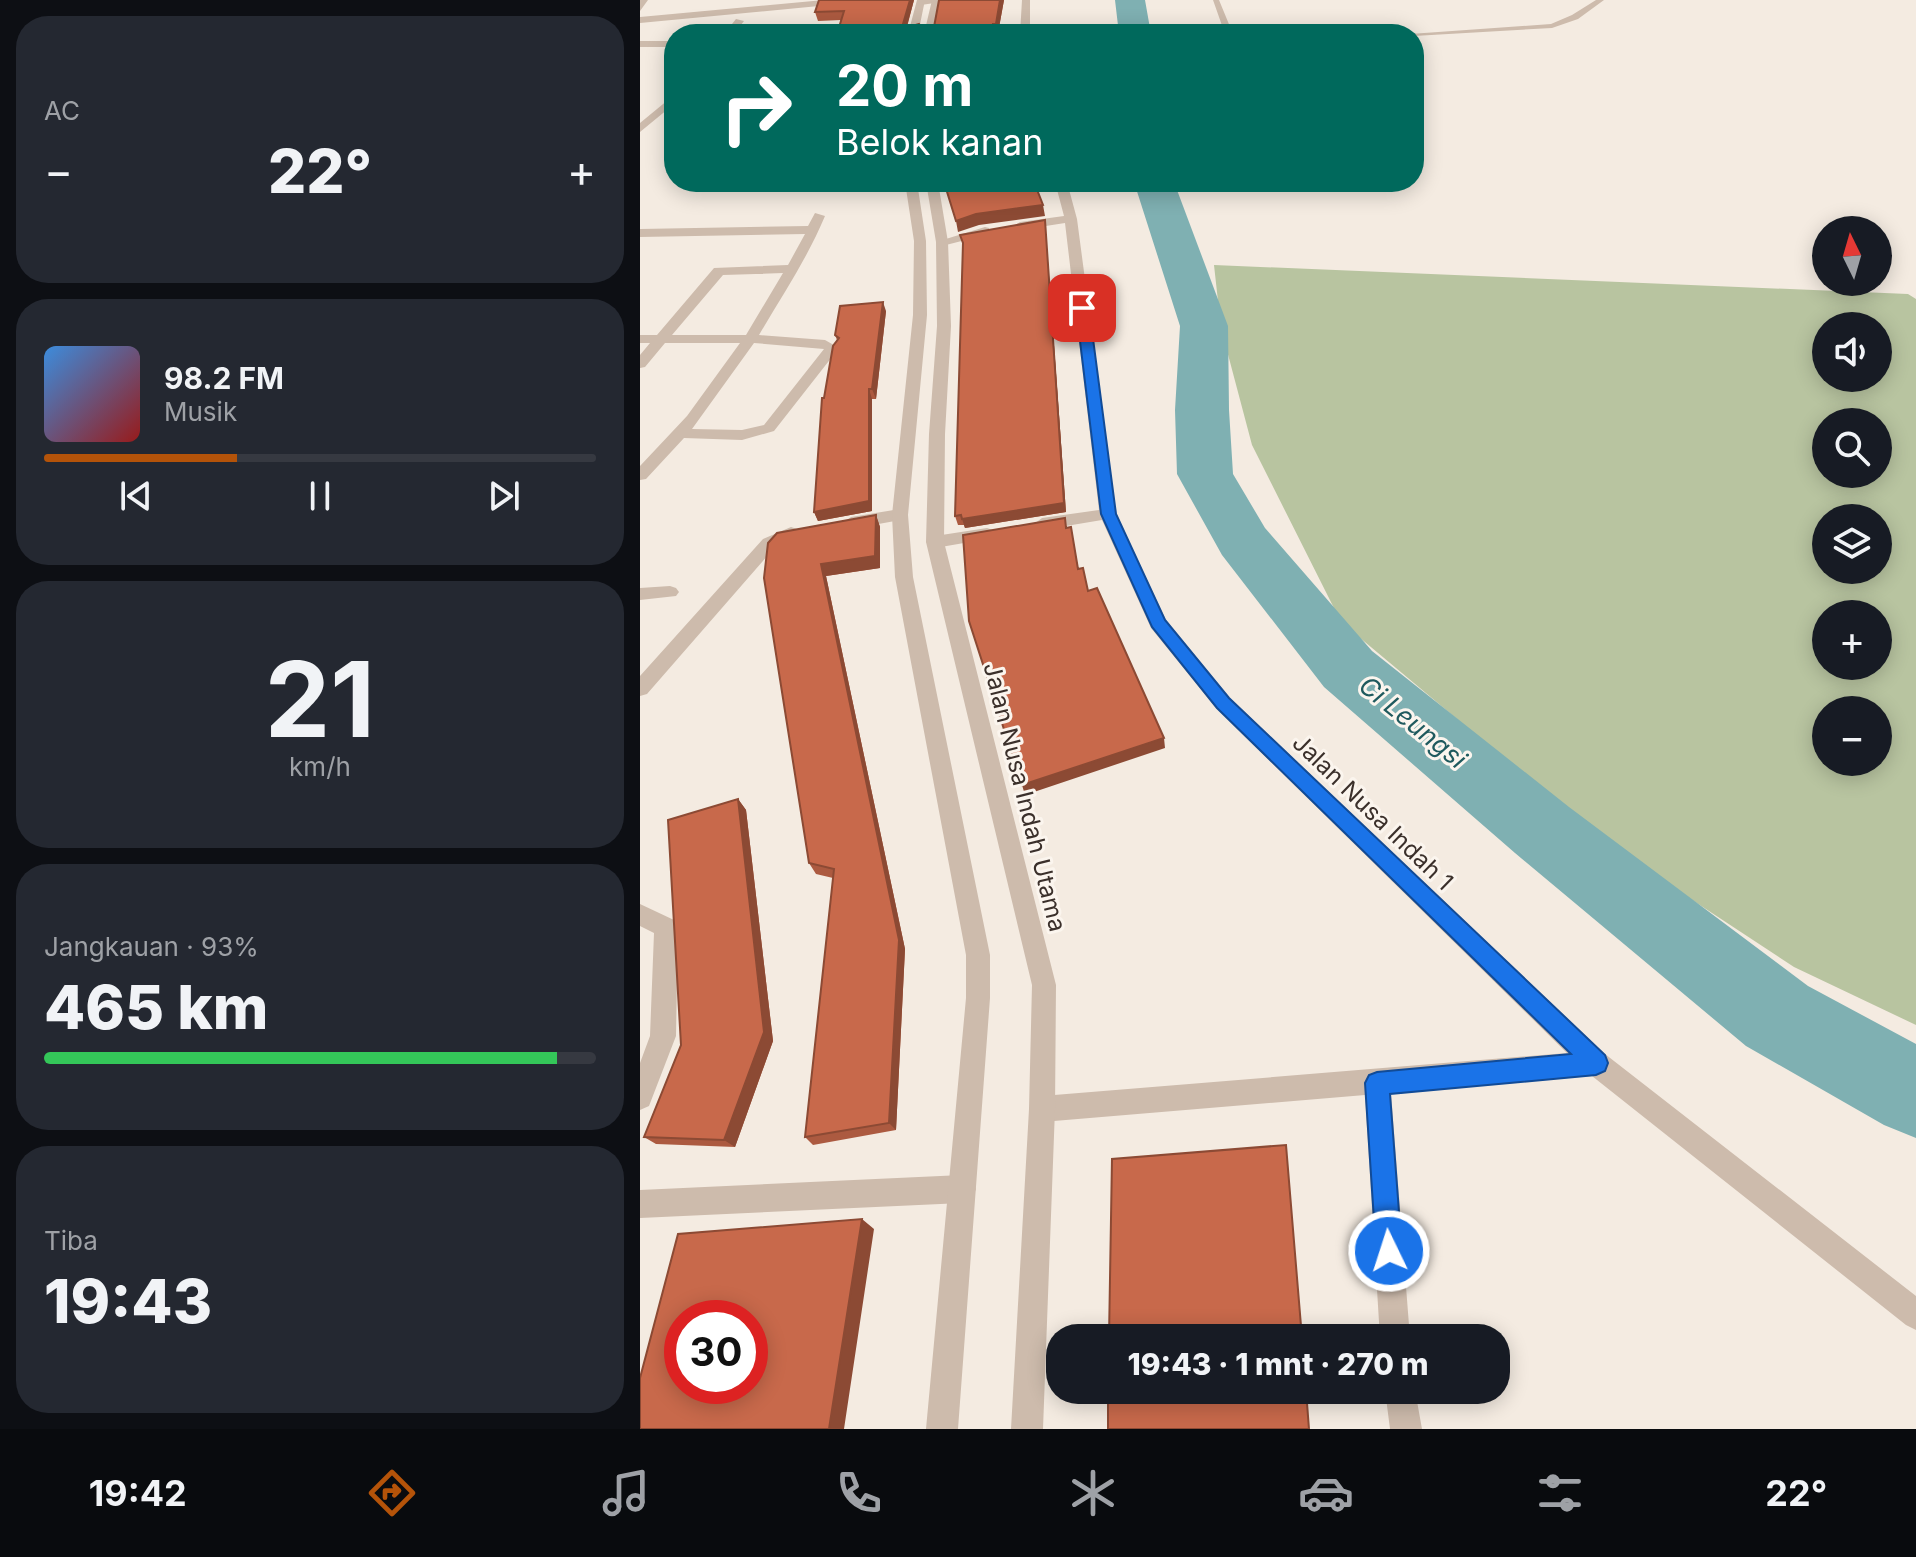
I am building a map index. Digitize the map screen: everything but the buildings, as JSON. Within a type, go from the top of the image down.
[{"type":"street","points":[[640,8],[644,0]]},
{"type":"street","points":[[931,24],[936,0]]},
{"type":"street","points":[[915,24],[921,1],[951,0]]},
{"type":"street","points":[[1025,24],[1026,0]]},
{"type":"street","points":[[640,20],[735,7],[820,2]]},
{"type":"street","points":[[813,12],[820,2]]},
{"type":"street","points":[[640,44],[664,44]]},
{"type":"street","points":[[640,129],[664,107]]},
{"type":"street","points":[[913,192],[920,241],[920,300],[910,436],[900,515],[904,577],[978,955],[978,998],[942,1429]]},
{"type":"street","name":"Jalan Nusa Indah Utama","points":[[934,192],[942,242],[944,326],[937,434],[935,542],[1044,985],[1042,1109],[1027,1429]]},
{"type":"street","name":"Jalan Nusa Indah 1","points":[[1064,192],[1071,219],[1108,514],[1158,623],[1223,703],[1596,1063],[1916,1315]]},
{"type":"street","points":[[1010,228],[1071,219]]},
{"type":"street","points":[[640,233],[816,223],[794,269],[752,339],[683,433],[640,475]]},
{"type":"street","points":[[942,242],[994,230]]},
{"type":"street","points":[[640,364],[719,271],[794,269]]},
{"type":"street","points":[[640,339],[752,339],[825,344],[832,348],[769,428],[742,435],[683,433]]},
{"type":"street","points":[[910,436],[937,434]]},
{"type":"street","points":[[1030,526],[1108,514]]},
{"type":"street","points":[[640,689],[769,543],[786,534],[900,515]]},
{"type":"street","points":[[935,542],[998,532]]},
{"type":"street","points":[[640,594],[670,592]]},
{"type":"street","points":[[640,914],[666,927],[663,1036],[640,1097]]},
{"type":"street","points":[[1042,1109],[1596,1063]]},
{"type":"street","points":[[1377,1083],[1394,1324]]},
{"type":"street","points":[[640,1204],[962,1189]]},
{"type":"street","points":[[1402,1404],[1406,1429]]},
{"type":"lane","points":[[1216,0],[1225,24]]},
{"type":"lane","points":[[1424,33],[1552,26],[1575,17],[1601,0]]},
{"type":"green space","points":[[1214,265],[1812,290],[1812,296],[1908,294],[1916,299],[1916,1025],[1794,967],[1604,842],[1341,622],[1252,445],[1221,328]]},
{"type":"waterway","name":"Ci Leungsi","points":[[1130,0],[1134,24]]},
{"type":"waterway","name":"Ci Leungsi","points":[[1157,192],[1204,326],[1202,410],[1205,474],[1243,541],[1348,669],[1542,830],[1777,1016],[1916,1093]]},
{"type":"route","points":[[1082,308],[1108,514],[1158,623],[1223,703],[1596,1063],[1377,1083],[1389,1251]]}]
